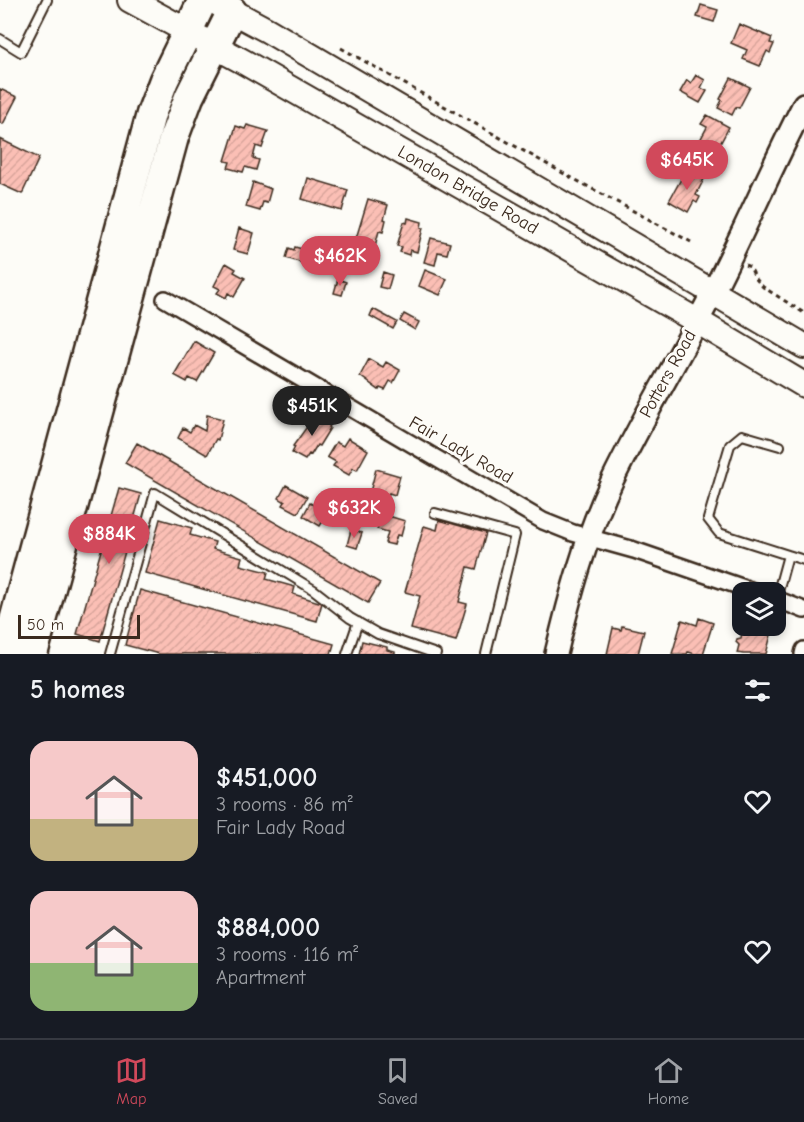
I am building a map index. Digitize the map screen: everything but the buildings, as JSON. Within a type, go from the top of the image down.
[{"type":"highway","points":[[5,654],[149,123],[164,80],[203,0]]},
{"type":"highway","points":[[33,654],[174,137],[189,97],[214,45],[222,5]]},
{"type":"main road","name":"London Bridge Road","points":[[130,0],[188,30],[697,321],[804,385]]},
{"type":"main road","name":"London Bridge Road","points":[[222,5],[804,346]]},
{"type":"street","name":"Potters Road","points":[[556,654],[569,599],[588,538],[612,482],[628,447],[713,292],[804,104]]},
{"type":"street","name":"Fair Lady Road","points":[[165,299],[543,521],[588,538],[634,550],[732,584]]},
{"type":"street","points":[[786,603],[804,610]]},
{"type":"lane","points":[[0,39],[21,52],[47,0]]},
{"type":"lane","points":[[780,446],[742,435],[730,445],[708,519],[719,533],[804,560]]},
{"type":"lane","points":[[110,654],[155,493],[314,590],[350,618],[378,634],[436,654]]},
{"type":"lane","points":[[435,513],[515,535],[486,654]]},
{"type":"lane","points":[[781,582],[788,555]]},
{"type":"lane","points":[[347,654],[358,622]]},
{"type":"path","points":[[339,47],[691,242]]},
{"type":"path","points":[[744,264],[750,267],[763,287],[804,313]]}]
